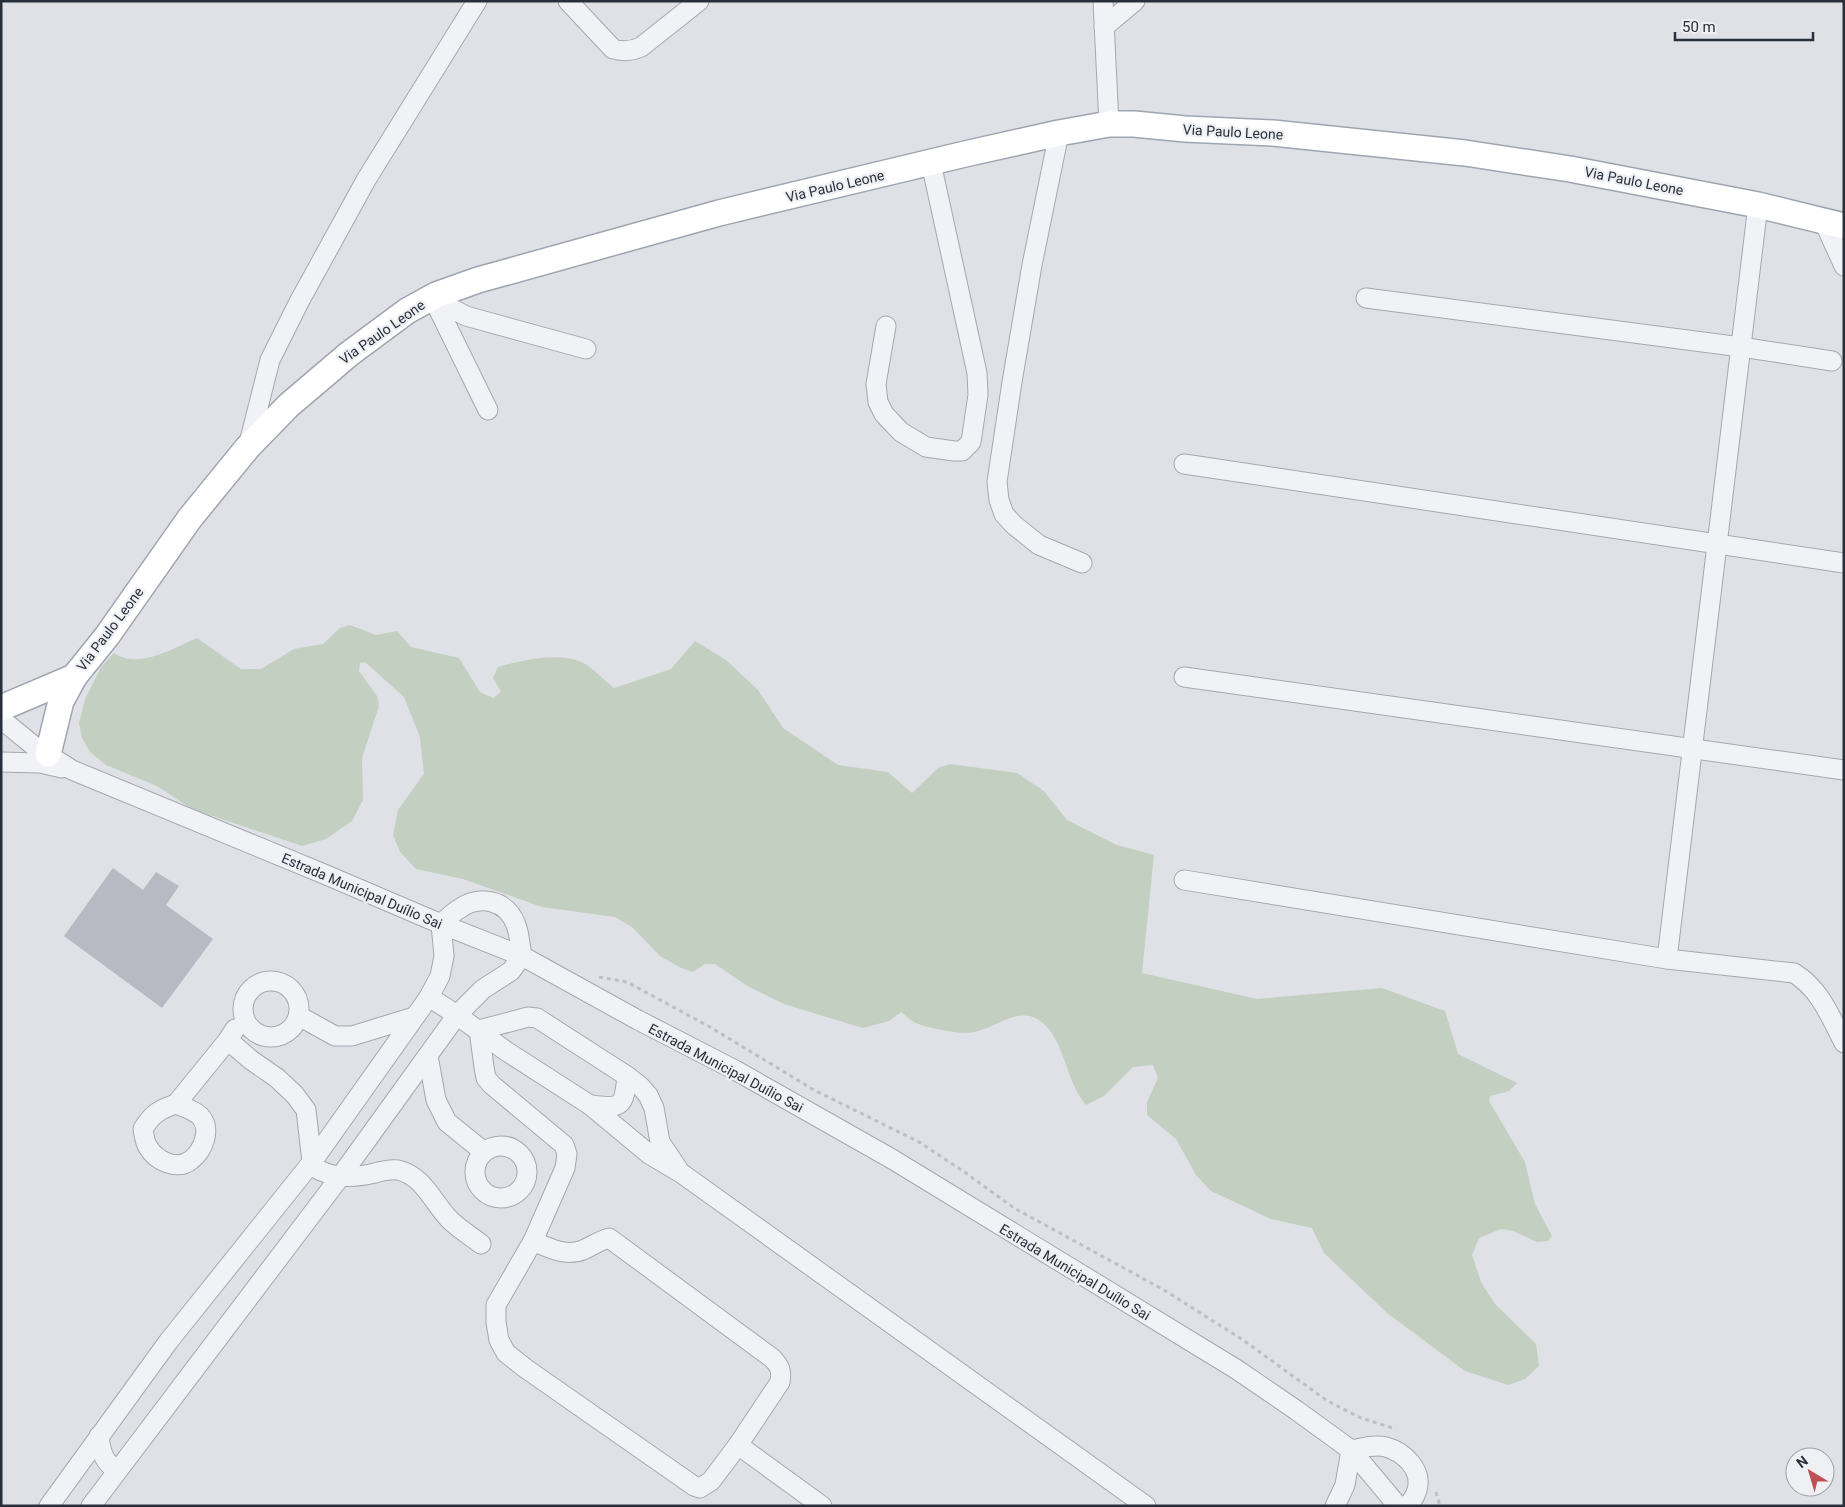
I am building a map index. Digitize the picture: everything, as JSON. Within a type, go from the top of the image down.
[{"type":"main road","name":"Via Paulo Leone","points":[[1,708],[74,677],[107,636],[190,518],[248,447],[289,405],[349,354],[407,311],[434,296],[478,280],[719,214],[931,164],[965,154],[1109,124],[1274,133],[1465,153],[1570,169],[1758,205],[1834,224]]},
{"type":"main road","points":[[48,754],[61,701],[74,677]]},
{"type":"street","points":[[248,447],[270,360],[298,302],[366,180],[476,1]]},
{"type":"street","points":[[568,1],[613,49],[623,51],[641,47],[699,1]]},
{"type":"street","points":[[1103,1],[1109,124]]},
{"type":"street","points":[[1104,26],[1135,1]]},
{"type":"street","points":[[1059,133],[1032,265],[997,482],[999,500],[1004,514],[1014,525],[1039,545],[1082,563]]},
{"type":"street","points":[[886,326],[876,384],[878,402],[884,414],[901,432],[926,447],[954,452],[962,451],[971,442],[978,395],[978,373],[931,164]]},
{"type":"street","points":[[1667,959],[1758,205]]},
{"type":"street","points":[[1834,224],[1844,266]]},
{"type":"street","points":[[434,296],[447,306],[466,316],[586,349]]},
{"type":"street","points":[[434,296],[488,410]]},
{"type":"street","points":[[1366,298],[1741,347],[1832,361]]},
{"type":"street","points":[[1184,464],[1844,563]]},
{"type":"street","points":[[1184,677],[1844,770]]},
{"type":"street","points":[[1,762],[12,746],[8,726]]},
{"type":"street","name":"Estrada Municipal Duílio Sai","points":[[8,726],[72,770],[522,956],[638,1020],[735,1070],[892,1159],[1236,1369],[1351,1450],[1398,1506]]},
{"type":"street","points":[[1,762],[40,763],[72,770]]},
{"type":"street","points":[[1184,880],[1667,959],[1794,973],[1809,984],[1820,997],[1844,1043]]},
{"type":"street","points":[[51,1505],[168,1342],[312,1162],[429,997],[442,970],[444,956],[441,924],[459,908],[474,902],[487,900],[500,904],[509,913],[516,926],[522,956],[511,971],[483,989],[457,1015],[340,1177],[90,1506]]},
{"type":"street","points":[[266,981],[277,981],[287,986],[295,994],[299,1004],[298,1016],[294,1025],[286,1032],[276,1036],[265,1036],[255,1031],[248,1024],[244,1015],[244,1003],[248,993],[256,986],[266,981]]},
{"type":"street","points":[[429,997],[479,1030],[506,1051],[590,1105],[649,1154],[681,1174],[1146,1506]]},
{"type":"street","points":[[176,1104],[228,1040],[244,1015]]},
{"type":"street","points":[[298,1016],[335,1036],[352,1036],[414,1017]]},
{"type":"street","points":[[479,1030],[528,1017],[537,1018],[627,1076],[648,1095],[654,1108],[660,1142],[681,1174]]},
{"type":"street","points":[[512,1021],[518,1057]]},
{"type":"street","points":[[479,1030],[486,1078],[564,1145],[568,1154],[566,1168],[533,1241],[496,1305],[499,1340],[506,1353],[525,1368],[694,1486],[700,1488],[711,1481],[738,1446],[780,1382],[782,1373],[779,1365],[608,1238],[582,1250],[569,1253],[555,1251],[533,1241]]},
{"type":"street","points":[[228,1040],[251,1060],[278,1078],[295,1095],[306,1110],[312,1162],[315,1168],[325,1174],[340,1177],[358,1176],[387,1170],[397,1170],[404,1173],[420,1182],[450,1220],[481,1244]]},
{"type":"street","points":[[428,1056],[436,1100],[447,1122],[484,1152]]},
{"type":"street","points":[[590,1105],[608,1107],[621,1102],[625,1098],[627,1076]]},
{"type":"street","points":[[99,1436],[104,1460],[117,1471]]},
{"type":"street","points":[[738,1446],[822,1506]]},
{"type":"street","points":[[1335,1506],[1345,1485],[1351,1450],[1384,1446],[1398,1451],[1416,1471],[1420,1483],[1412,1503],[1406,1506]]},
{"type":"green space","points":[[350,625],[376,635],[397,631],[411,647],[459,658],[480,692],[493,698],[501,692],[493,678],[498,667],[531,659],[567,658],[578,660],[587,665],[614,688],[671,669],[695,641],[726,660],[758,690],[783,728],[838,765],[888,772],[912,793],[938,768],[950,764],[1017,773],[1044,791],[1067,820],[1117,845],[1154,855],[1142,973],[1257,999],[1382,988],[1445,1011],[1458,1054],[1517,1083],[1509,1091],[1490,1096],[1489,1101],[1525,1162],[1535,1204],[1552,1236],[1548,1241],[1537,1242],[1513,1231],[1501,1229],[1479,1238],[1472,1255],[1481,1282],[1495,1304],[1536,1344],[1539,1366],[1525,1379],[1508,1385],[1465,1371],[1387,1313],[1324,1253],[1312,1228],[1271,1219],[1211,1191],[1196,1175],[1176,1139],[1147,1115],[1147,1102],[1158,1078],[1153,1065],[1133,1067],[1104,1096],[1086,1105],[1074,1086],[1057,1042],[1044,1024],[1035,1018],[1025,1015],[1015,1017],[985,1029],[965,1033],[920,1025],[901,1012],[889,1021],[863,1028],[784,1004],[749,987],[715,964],[705,964],[693,972],[681,968],[660,956],[632,927],[615,917],[542,907],[463,879],[416,869],[400,852],[393,835],[398,810],[424,774],[420,737],[404,697],[365,662],[360,663],[359,671],[377,696],[379,706],[362,758],[363,800],[352,821],[326,839],[302,846],[192,809],[157,786],[106,765],[90,752],[82,738],[79,723],[85,699],[101,667],[114,653],[124,658],[145,658],[167,652],[197,638],[241,669],[261,669],[294,649],[323,644],[340,628]]},
{"type":"building","points":[[113,868],[143,890],[156,872],[179,886],[166,905],[213,939],[162,1008],[64,936]]}]
